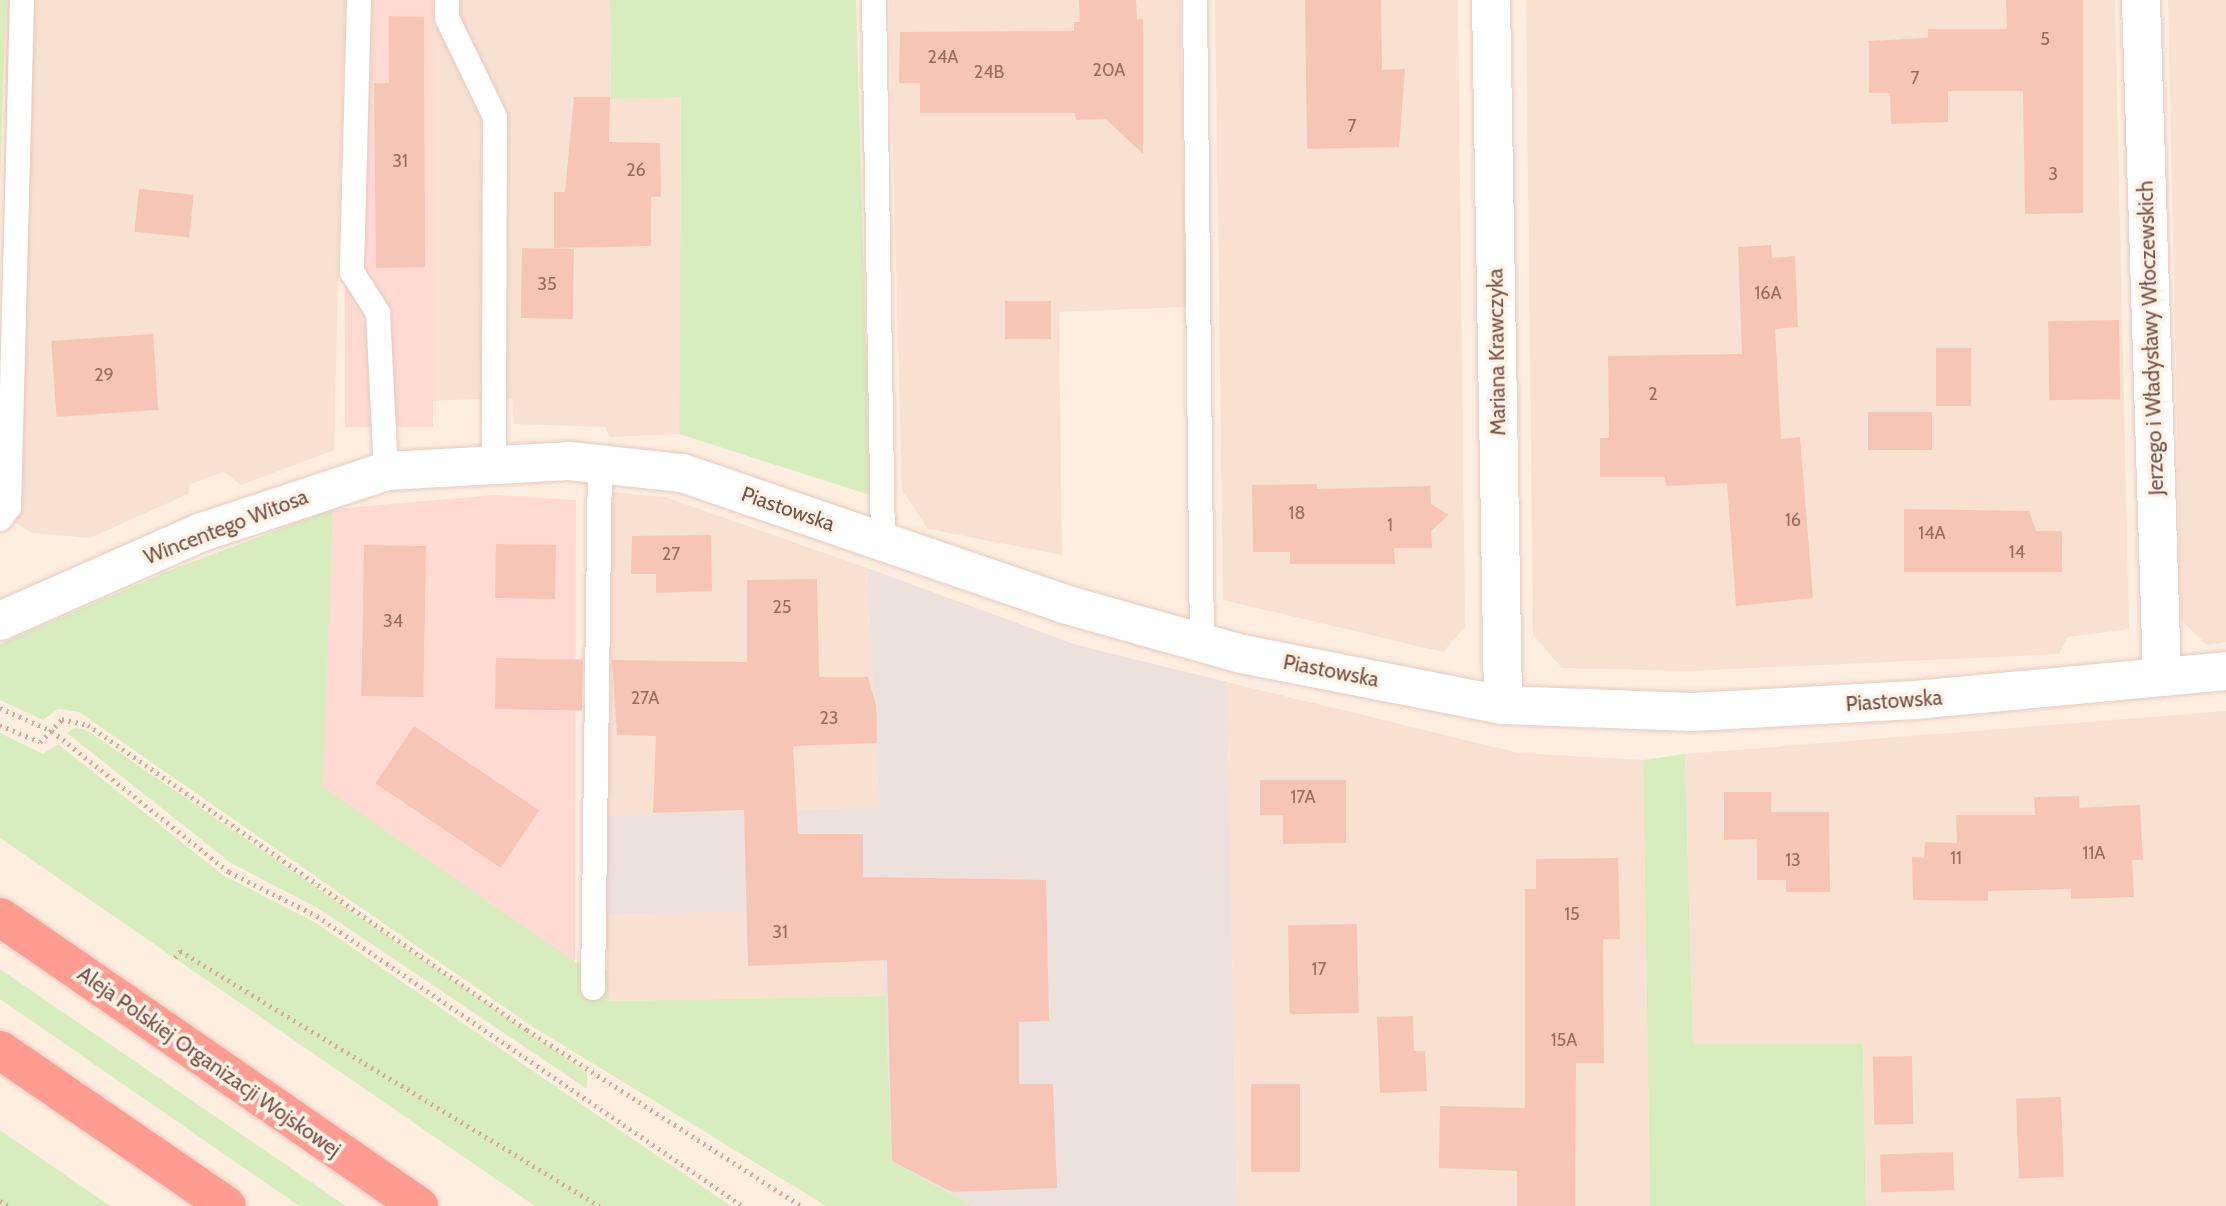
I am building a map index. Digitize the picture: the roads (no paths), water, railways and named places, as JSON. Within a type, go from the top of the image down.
[{"type":"highway","name":"Aleja Polskiej Organizacji Wojskowej","points":[[0,918],[419,1206]]},
{"type":"highway","points":[[0,1049],[227,1206]]},
{"type":"street","name":"Mariana Krawczyka","points":[[1491,0],[1503,705]]},
{"type":"street","name":"Jerzego i Władysławy Włoczewskich","points":[[2141,0],[2162,677]]},
{"type":"street","name":"Piastowska","points":[[477,464],[600,461],[682,473],[1064,604],[1202,643],[1503,705],[1692,712],[1915,700],[2226,671]]},
{"type":"street","name":"Wincentego Witosa","points":[[9,607],[202,533],[386,471],[477,464]]},
{"type":"lane","points":[[0,519],[9,507],[22,0]]},
{"type":"lane","points":[[359,0],[352,272],[378,313],[386,471]]},
{"type":"lane","points":[[447,0],[447,18],[495,117],[477,464]]},
{"type":"lane","points":[[874,0],[883,542]]},
{"type":"lane","points":[[1195,0],[1202,643]]},
{"type":"lane","points":[[593,988],[600,461]]}]
